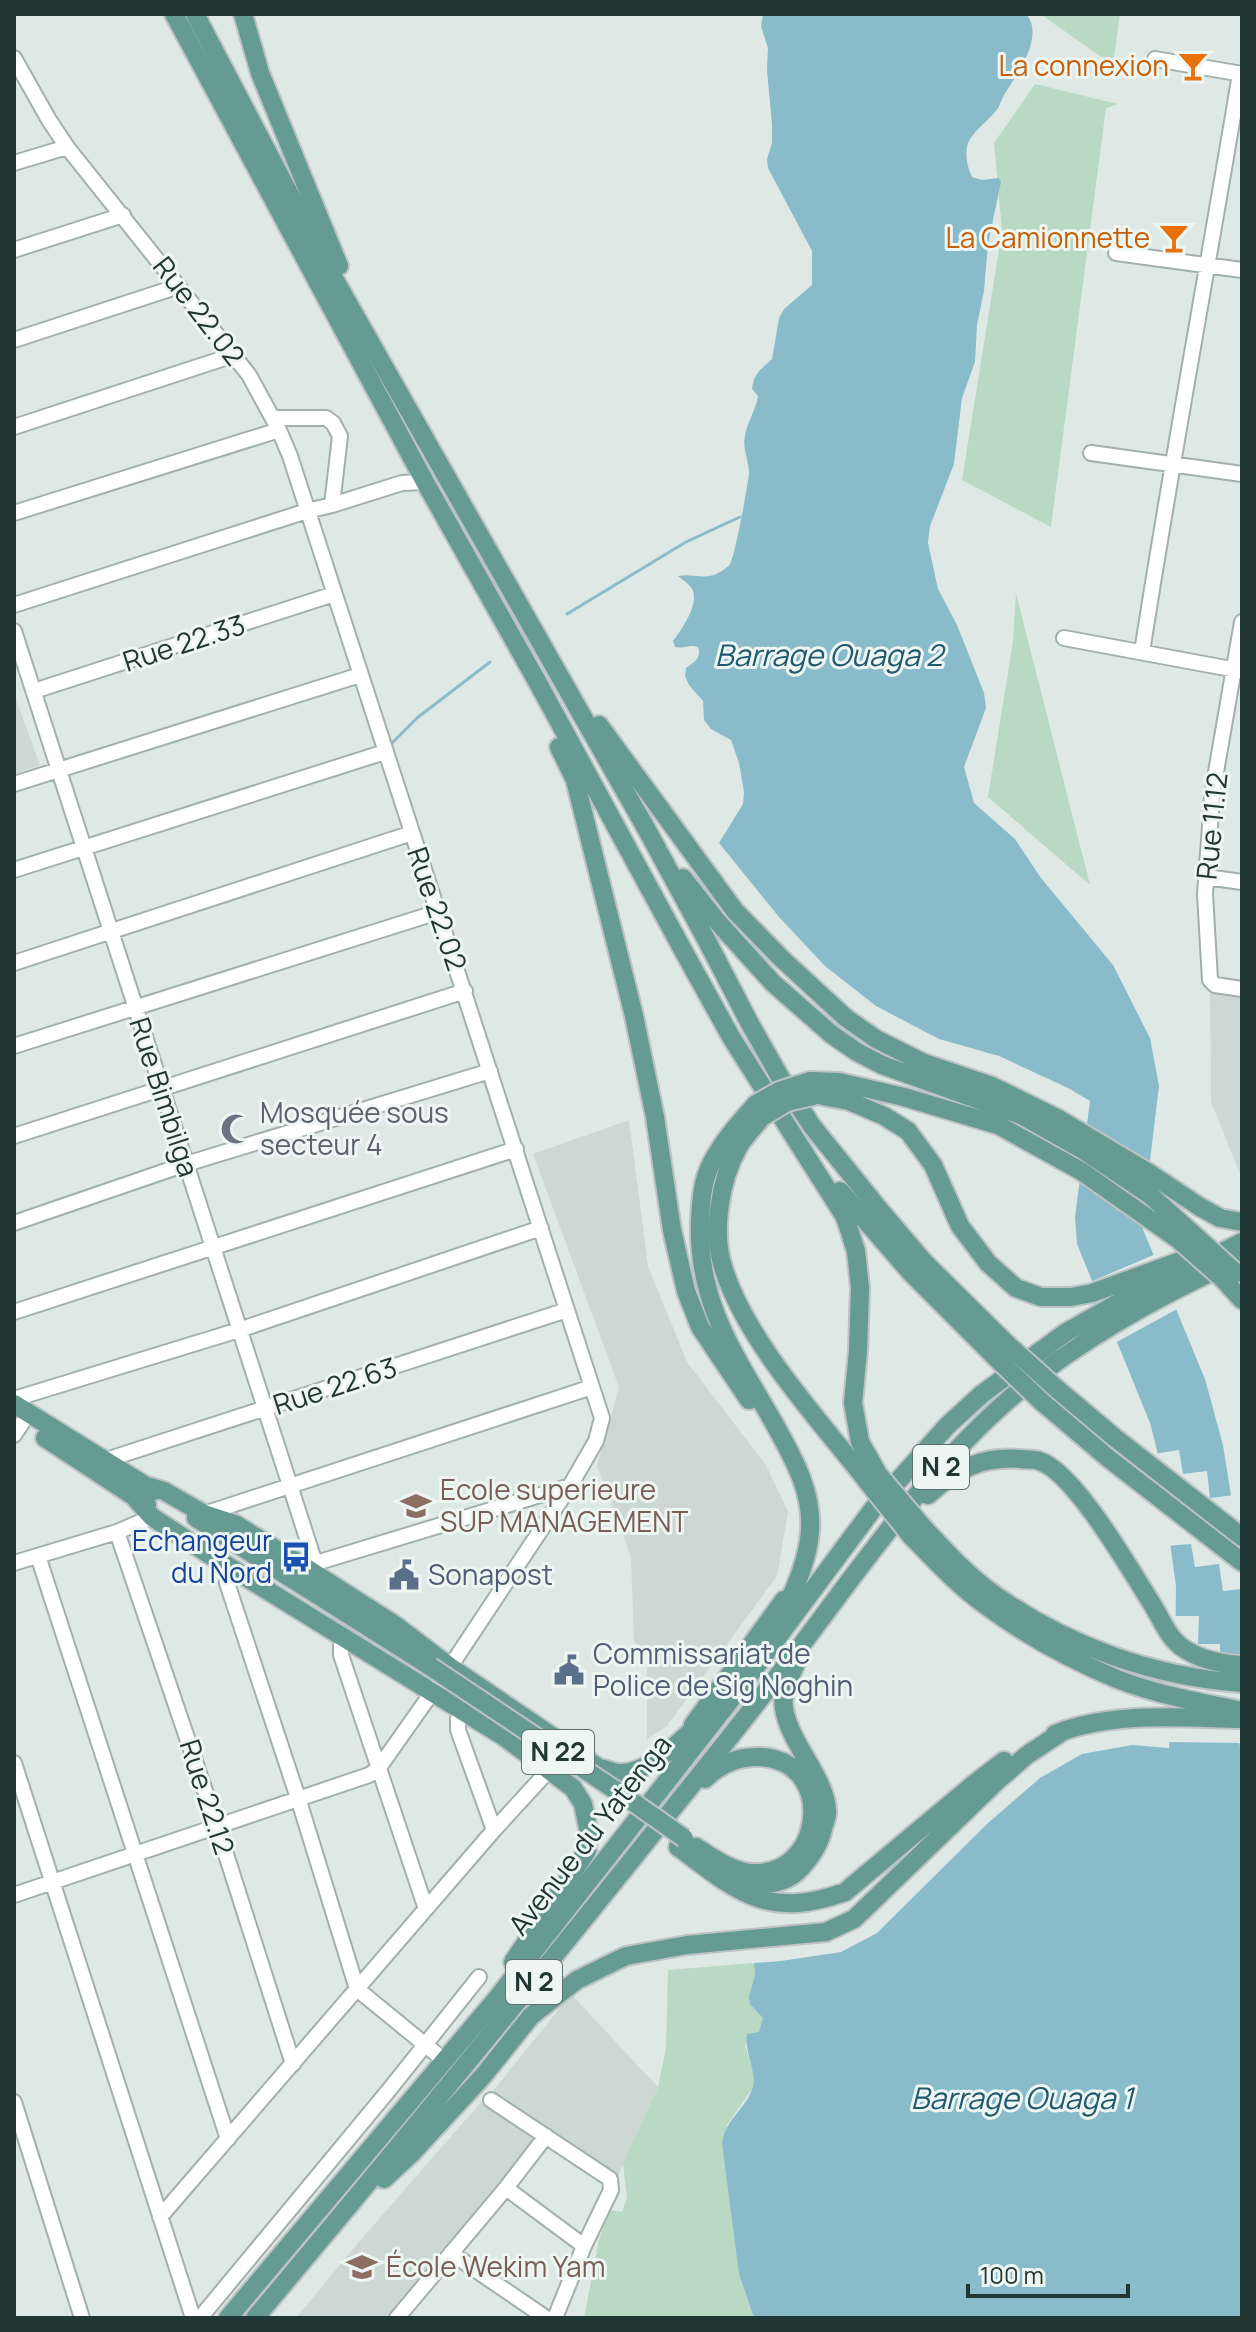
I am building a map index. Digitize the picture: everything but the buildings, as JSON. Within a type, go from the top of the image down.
[{"type":"main road","points":[[174,14],[425,482],[724,1025],[845,1217],[856,1251],[860,1288],[853,1403],[860,1442],[873,1478]]},
{"type":"main road","points":[[195,14],[332,275],[647,830],[780,1077],[812,1126],[1000,1350]]},
{"type":"main road","points":[[243,14],[260,73],[375,353]]},
{"type":"main road","points":[[496,566],[543,629],[621,757],[735,911],[782,959],[846,1018],[876,1039],[924,1063],[1025,1101],[1084,1142],[1150,1195],[1186,1237]]},
{"type":"main road","points":[[475,570],[504,638],[575,780],[634,1016],[655,1117],[672,1230],[686,1291],[700,1327],[734,1380],[798,1467]]},
{"type":"main road","points":[[647,830],[716,920],[773,983],[831,1034],[857,1052],[882,1065],[1021,1115],[1084,1142],[1149,1173],[1220,1218],[1242,1222]]},
{"type":"main road","points":[[498,1997],[517,1955],[587,1851],[588,1828],[583,1804],[573,1788],[503,1736],[152,1517],[140,1492],[164,1491],[204,1514],[235,1524],[309,1565],[450,1667],[599,1768],[619,1773],[635,1771],[656,1760],[743,1684],[782,1618],[801,1574],[810,1531],[808,1501],[798,1467],[714,1314],[703,1277],[700,1234],[702,1193],[711,1165],[724,1144],[759,1111],[772,1109],[814,1088],[839,1082],[904,1097],[998,1125],[1081,1171],[1236,1272],[1242,1300]]},
{"type":"main road","points":[[814,1088],[884,1116],[908,1131],[933,1165],[960,1226],[988,1263],[1016,1288],[1041,1297],[1071,1297],[1167,1280]]},
{"type":"main road","points":[[759,1111],[739,1146],[724,1183],[717,1225],[723,1268],[744,1317],[781,1371],[918,1532],[943,1569],[982,1603],[1040,1641],[1118,1680],[1241,1715]]},
{"type":"main road","points":[[797,1140],[912,1274],[1050,1395],[1108,1458],[1242,1562]]},
{"type":"main road","name":"Avenue du Yatenga","points":[[255,2318],[510,2012],[934,1474],[1020,1390],[1077,1348],[1104,1320],[1167,1280],[1242,1241]]},
{"type":"main road","name":"Avenue du Yatenga","points":[[1167,1280],[1236,1272]]},
{"type":"main road","name":"Avenue du Yatenga","points":[[228,2318],[498,1997],[743,1684],[873,1509],[947,1426],[982,1394],[1065,1333],[1104,1320]]},
{"type":"main road","points":[[1050,1395],[1154,1468],[1241,1537]]},
{"type":"main road","name":"N 22","points":[[14,1402],[103,1461],[140,1492]]},
{"type":"main road","name":"N 22","points":[[17,1425],[140,1492],[431,1667],[630,1800],[681,1843]]},
{"type":"main road","points":[[887,1532],[941,1483],[974,1463],[1002,1458],[1041,1461],[1067,1479],[1102,1527],[1175,1641],[1204,1658],[1242,1665]]},
{"type":"main road","points":[[918,1532],[994,1594],[1048,1627],[1102,1653],[1171,1673],[1242,1683]]},
{"type":"main road","points":[[682,1739],[781,1607],[801,1574]]},
{"type":"main road","points":[[709,1870],[740,1882],[762,1886],[793,1876],[809,1860],[820,1841],[828,1811],[819,1783],[789,1728],[783,1705],[789,1679],[806,1639]]},
{"type":"main road","points":[[681,1843],[709,1870],[747,1895],[784,1905],[820,1901],[845,1892],[1022,1747],[1065,1730],[1098,1723],[1241,1715]]},
{"type":"main road","points":[[320,2240],[412,2153],[483,2076],[531,2016],[577,1980],[626,1956],[687,1945],[826,1932],[854,1919],[997,1781],[1027,1755],[1065,1730]]},
{"type":"main road","points":[[671,1811],[712,1772],[736,1758],[770,1757],[791,1766],[808,1787],[814,1810],[810,1833],[801,1851],[789,1863],[766,1872],[743,1871],[681,1843]]},
{"type":"street","name":"Rue 22.02","points":[[14,58],[18,74],[67,147],[249,375],[290,456],[600,1412],[601,1430],[570,1486],[378,1769]]},
{"type":"street","points":[[1142,652],[1171,464],[1241,74],[1155,59]]},
{"type":"street","points":[[14,163],[67,147]]},
{"type":"street","points":[[14,250],[123,215]]},
{"type":"street","points":[[1116,253],[1242,270]]},
{"type":"street","points":[[14,340],[179,286]]},
{"type":"street","points":[[14,427],[234,355]]},
{"type":"street","points":[[14,513],[276,424],[326,418],[340,436],[332,505]]},
{"type":"street","points":[[1091,453],[1242,474]]},
{"type":"street","points":[[14,605],[307,511],[402,483],[425,482]]},
{"type":"street","name":"Rue 22.33","points":[[34,691],[334,594]]},
{"type":"street","name":"Rue 11.12","points":[[1242,622],[1238,670],[1212,795],[1206,877],[1209,977],[1212,983],[1219,986],[1242,989]]},
{"type":"street","name":"Rue Bimbilga","points":[[14,631],[265,1409],[309,1565]]},
{"type":"street","points":[[1064,638],[1238,670]]},
{"type":"street","points":[[14,784],[360,675]]},
{"type":"street","points":[[14,870],[385,752]]},
{"type":"street","points":[[14,963],[412,833]]},
{"type":"street","points":[[1206,877],[1242,882]]},
{"type":"street","points":[[14,1046],[438,912]]},
{"type":"street","points":[[14,1136],[465,991]]},
{"type":"street","points":[[14,1223],[186,1164],[490,1071]]},
{"type":"street","points":[[14,1312],[516,1149]]},
{"type":"street","points":[[14,1402],[541,1228]]},
{"type":"street","name":"Rue 22.63","points":[[103,1461],[567,1310]]},
{"type":"street","points":[[204,1514],[592,1387]]},
{"type":"street","points":[[309,1565],[570,1486]]},
{"type":"street","points":[[14,1563],[117,1532],[152,1517]]},
{"type":"street","name":"Rue 22.12","points":[[117,1532],[217,1826],[293,2064]]},
{"type":"street","points":[[38,1556],[228,2139]]},
{"type":"street","points":[[231,1568],[227,1583],[357,1989],[445,2061]]},
{"type":"street","points":[[346,1638],[341,1646],[341,1655],[426,1909]]},
{"type":"street","points":[[463,1711],[458,1719],[458,1730],[494,1830]]},
{"type":"street","points":[[14,1763],[193,2318]]},
{"type":"street","points":[[14,1895],[299,1801],[378,1769]]},
{"type":"street","points":[[160,2217],[549,1770]]},
{"type":"street","points":[[200,2318],[479,1977]]},
{"type":"street","points":[[491,2100],[610,2179],[611,2190],[555,2318]]},
{"type":"street","points":[[14,2102],[82,2318]]},
{"type":"street","points":[[397,2318],[546,2136]]},
{"type":"street","points":[[506,2188],[584,2246]]},
{"type":"street","points":[[451,2253],[546,2318]]},
{"type":"shaded area","points":[[14,694],[40,765],[14,774]]},
{"type":"shaded area","points":[[1210,988],[1242,993],[1242,1179],[1211,1102]]},
{"type":"shaded area","points":[[629,1120],[648,1266],[687,1362],[766,1465],[788,1512],[777,1576],[667,1726],[647,1739],[647,1651],[634,1642],[631,1557],[597,1466],[619,1387],[533,1154]]},
{"type":"shaded area","points":[[571,1994],[658,2087],[618,2176],[489,2096]]},
{"type":"shaded area","points":[[481,2102],[542,2139],[390,2318],[296,2318],[358,2243]]},
{"type":"green space","points":[[1040,14],[1120,14],[1113,65]]},
{"type":"green space","points":[[1035,84],[1118,104],[1106,108],[1051,527],[962,480],[1002,231],[994,143]]},
{"type":"green space","points":[[1016,593],[1090,885],[988,797],[1013,641]]},
{"type":"green space","points":[[754,1963],[755,1975],[749,1996],[764,2018],[759,2032],[745,2045],[754,2075],[752,2089],[727,2125],[739,2273],[754,2318],[584,2318],[599,2240],[609,2210],[622,2212],[627,2198],[623,2164],[658,2087],[666,2048],[668,1970]]},
{"type":"water","points":[[763,14],[1026,14],[1031,23],[1033,33],[1023,64],[998,108],[967,145],[972,177],[982,180],[999,178],[1001,182],[988,244],[975,362],[962,398],[954,464],[930,526],[928,543],[938,589],[957,625],[984,693],[986,708],[964,767],[974,803],[1015,839],[1041,878],[1113,965],[1150,1038],[1159,1086],[1142,1227],[1205,1379],[1223,1445],[1242,1564],[1239,1742],[1242,1754],[1242,2318],[754,2318],[739,2274],[722,2143],[727,2127],[753,2086],[747,2034],[759,2032],[763,2018],[750,2004],[754,1963],[841,1952],[877,1933],[988,1823],[1040,1778],[1082,1754],[1132,1745],[1169,1748],[1176,1586],[1157,1450],[1150,1423],[1077,1244],[1075,1217],[1090,1101],[999,1056],[939,1039],[876,1006],[825,966],[779,917],[719,843],[743,804],[744,792],[731,740],[711,729],[704,720],[703,701],[685,676],[686,668],[698,657],[698,647],[675,647],[673,641],[688,617],[694,597],[691,587],[678,576],[710,576],[730,564],[748,480],[744,441],[758,396],[752,389],[754,379],[772,359],[779,318],[784,309],[812,285],[812,251],[768,168],[772,125],[768,48],[761,26]]},
{"type":"pier","points":[[1156,1254],[1179,1308],[1115,1343],[1090,1282]]},
{"type":"pier","points":[[1179,1450],[1183,1474],[1207,1471],[1210,1498],[1235,1495],[1242,1550],[1242,1589],[1223,1591],[1219,1564],[1195,1567],[1191,1544],[1166,1546],[1154,1454]]},
{"type":"pier","points":[[1173,1616],[1199,1616],[1198,1644],[1220,1644],[1220,1658],[1242,1659],[1242,1700],[1171,1688]]},
{"type":"pier","points":[[1171,1691],[1242,1707],[1242,1743],[1166,1742]]},
{"type":"waterway","points":[[567,614],[686,542],[740,517]]},
{"type":"waterway","points":[[390,745],[417,718],[490,662]]},
{"type":"place","name":"La connexion","points":[[1193,66]]},
{"type":"place","name":"La Camionnette","points":[[1174,238]]},
{"type":"place","name":"Mosquée sous secteur 4","points":[[236,1129]]},
{"type":"place","name":"Ecole superieure SUP MANAGEMENT","points":[[416,1506]]},
{"type":"place","name":"Echangeur du Nord","points":[[296,1557]]},
{"type":"place","name":"Sonapost","points":[[404,1575]]},
{"type":"place","name":"Commissariat de Police de Sig Noghin","points":[[569,1670]]},
{"type":"place","name":"École Wekim Yam","points":[[362,2267]]},
{"type":"water label","name":"Barrage Ouaga 2","points":[[829,656]]},
{"type":"water label","name":"Barrage Ouaga 1","points":[[1022,2099]]}]
